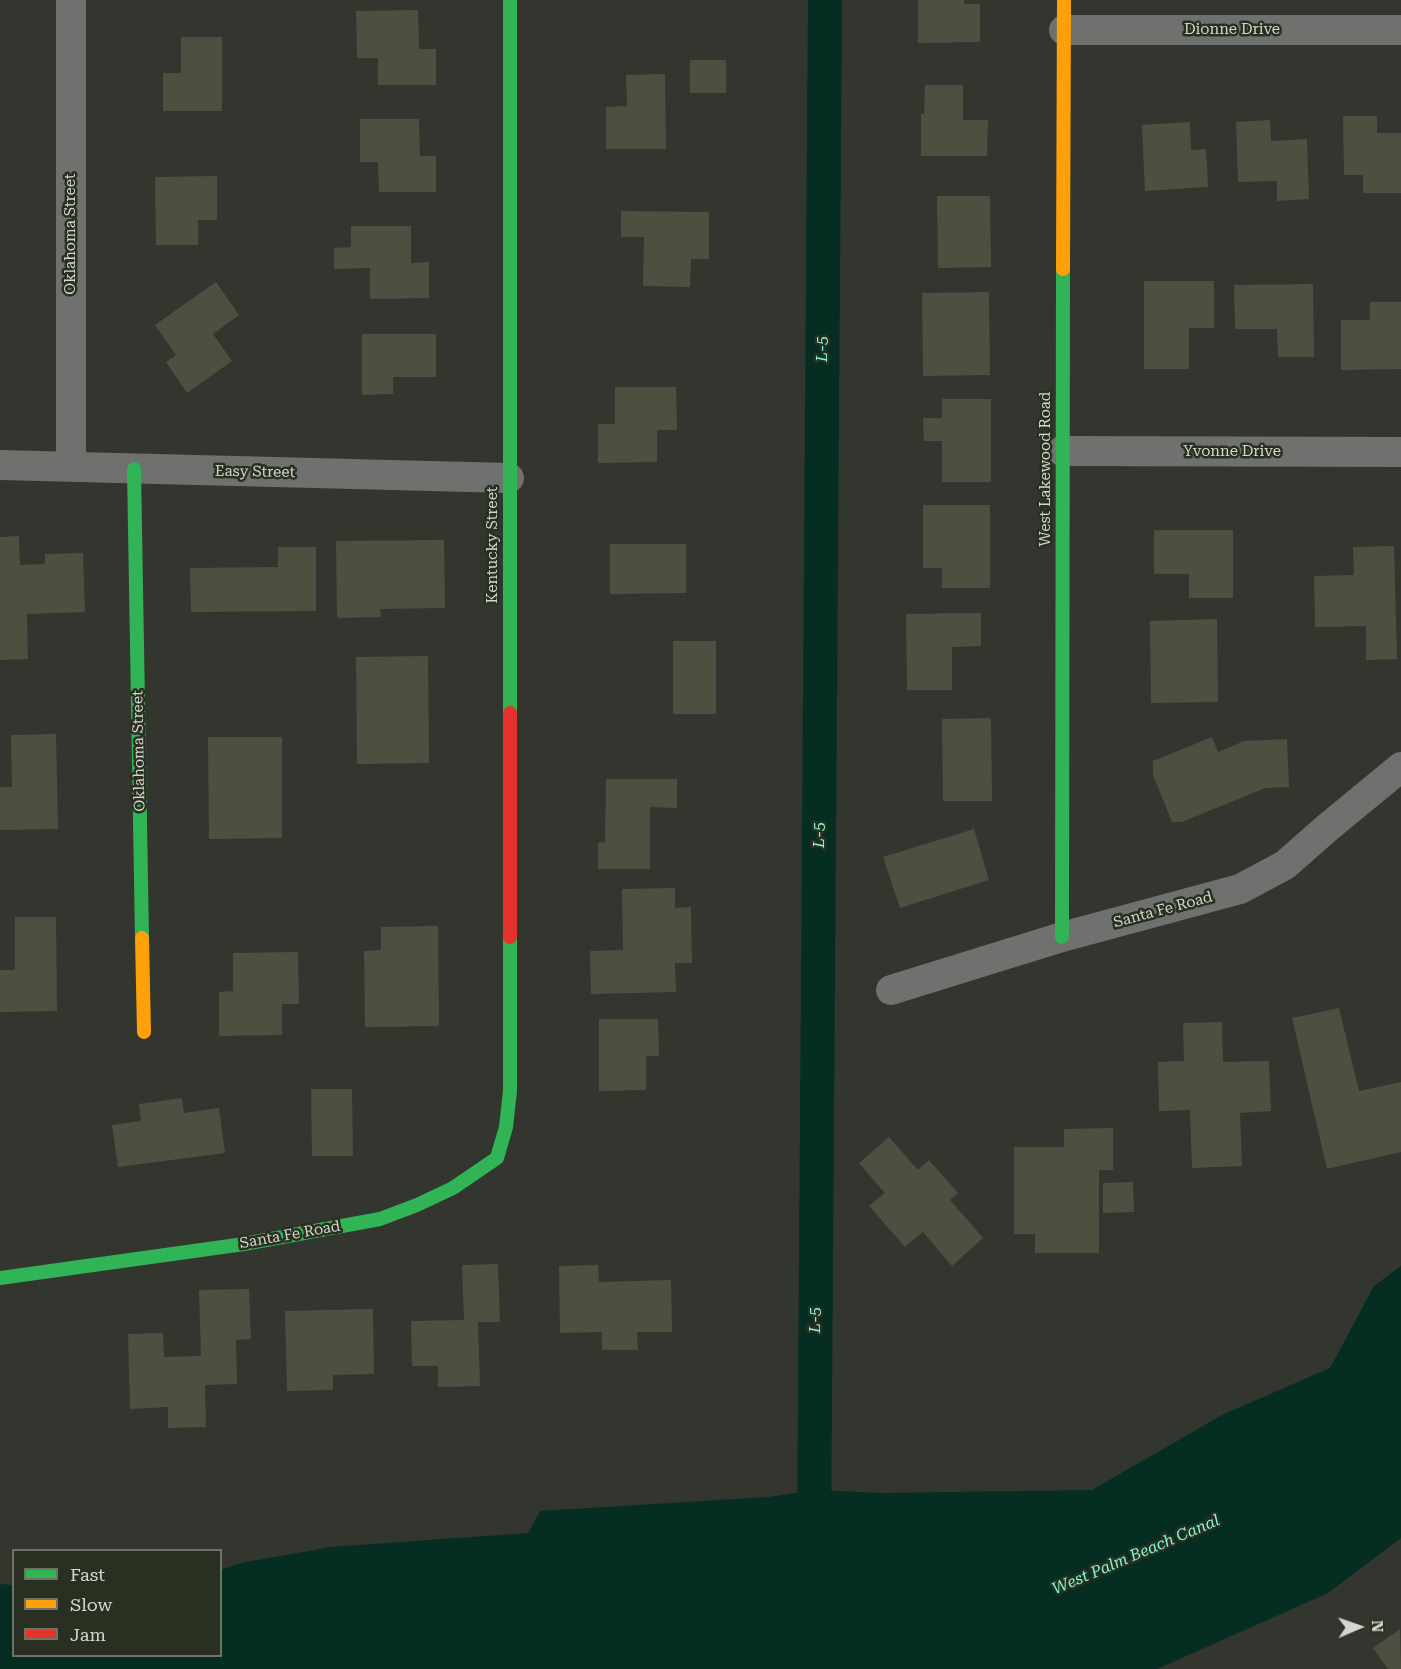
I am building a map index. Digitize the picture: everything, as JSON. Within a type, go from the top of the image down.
[{"type":"street","name":"Oklahoma Street","points":[[71,0],[71,467]]},
{"type":"street","name":"Kentucky Street","points":[[510,0],[510,1091]]},
{"type":"street","name":"West Lakewood Road","points":[[1062,938],[1064,0]]},
{"type":"street","name":"Dionne Drive","points":[[1064,30],[1401,30]]},
{"type":"street","name":"Yvonne Drive","points":[[1062,452],[1401,452]]},
{"type":"street","name":"Easy Street","points":[[0,465],[509,478]]},
{"type":"street","name":"Oklahoma Street","points":[[134,469],[144,1032]]},
{"type":"street","name":"Santa Fe Road","points":[[891,990],[1062,938],[1240,889],[1286,866],[1327,828],[1401,767]]},
{"type":"street","name":"Santa Fe Road","points":[[0,1278],[244,1244],[380,1219],[408,1209],[453,1188],[497,1158],[506,1127],[510,1091]]},
{"type":"water","name":"West Palm Beach Canal","points":[[1401,1266],[1401,1538],[1328,1593],[1157,1669],[0,1669],[0,1584],[12,1585],[12,1657],[222,1657],[222,1570],[241,1563],[331,1547],[528,1533],[540,1511],[768,1497],[814,1490],[882,1493],[1092,1490],[1222,1415],[1330,1368],[1374,1286]]},
{"type":"building","points":[[918,0],[964,0],[964,4],[980,4],[980,42],[918,43]]},
{"type":"building","points":[[418,10],[419,49],[436,49],[436,85],[378,85],[378,58],[357,58],[356,11]]},
{"type":"building","points":[[181,37],[222,37],[222,111],[163,111],[163,73],[181,73]]},
{"type":"building","points":[[690,60],[726,60],[726,93],[690,93]]},
{"type":"building","points":[[665,74],[666,149],[606,149],[606,107],[627,106],[626,75]]},
{"type":"building","points":[[925,85],[963,85],[963,120],[988,120],[987,156],[921,156],[921,114],[924,114]]},
{"type":"building","points":[[1343,116],[1377,116],[1377,133],[1401,133],[1401,193],[1363,193],[1363,175],[1344,175]]},
{"type":"building","points":[[360,119],[419,119],[420,156],[436,156],[436,192],[379,192],[378,162],[360,162]]},
{"type":"building","points":[[1270,120],[1271,141],[1307,139],[1309,199],[1277,201],[1277,181],[1238,182],[1236,122]]},
{"type":"building","points":[[1190,122],[1191,150],[1206,149],[1208,187],[1145,191],[1142,125]]},
{"type":"building","points":[[217,176],[217,220],[198,220],[198,245],[156,245],[155,177]]},
{"type":"building","points":[[937,196],[990,196],[991,267],[938,268]]},
{"type":"building","points":[[621,211],[709,212],[709,259],[691,259],[690,287],[643,286],[644,237],[621,237]]},
{"type":"building","points":[[351,226],[411,226],[411,263],[429,262],[429,298],[370,299],[370,268],[334,269],[334,248],[351,247]]},
{"type":"building","points":[[1144,281],[1214,281],[1214,328],[1189,328],[1189,369],[1144,369]]},
{"type":"building","points":[[216,282],[239,315],[213,334],[232,361],[187,393],[166,362],[176,355],[155,325]]},
{"type":"building","points":[[1313,284],[1314,357],[1278,357],[1277,329],[1235,329],[1234,285]]},
{"type":"building","points":[[989,292],[990,375],[923,376],[922,293]]},
{"type":"building","points":[[1370,302],[1401,302],[1401,369],[1341,370],[1341,320],[1370,320]]},
{"type":"building","points":[[362,334],[436,334],[436,377],[393,377],[393,394],[362,395]]},
{"type":"building","points":[[615,387],[676,387],[677,430],[657,430],[657,462],[598,463],[598,424],[615,424]]},
{"type":"building","points":[[942,399],[991,399],[991,482],[942,482],[942,441],[924,441],[923,418],[942,418]]},
{"type":"building","points":[[923,505],[990,505],[990,588],[942,588],[942,568],[923,568]]},
{"type":"building","points":[[1154,530],[1233,530],[1233,598],[1189,598],[1189,574],[1154,574]]},
{"type":"building","points":[[19,536],[20,565],[45,564],[45,554],[83,553],[85,612],[27,614],[28,659],[0,660],[0,537]]},
{"type":"building","points":[[444,540],[445,608],[380,609],[381,617],[337,618],[336,541]]},
{"type":"building","points":[[610,544],[686,544],[686,593],[610,594]]},
{"type":"building","points":[[1394,546],[1397,659],[1366,660],[1366,626],[1315,627],[1314,576],[1354,575],[1353,547]]},
{"type":"building","points":[[278,547],[316,547],[316,611],[191,612],[190,568],[278,567]]},
{"type":"building","points":[[981,613],[981,646],[952,647],[952,690],[907,690],[906,614]]},
{"type":"building","points":[[1217,619],[1218,702],[1151,703],[1150,621]]},
{"type":"building","points":[[673,641],[716,641],[716,714],[673,714]]},
{"type":"building","points":[[428,656],[429,763],[357,764],[356,657]]},
{"type":"building","points":[[991,718],[992,801],[943,801],[942,719]]},
{"type":"building","points":[[56,734],[58,829],[0,830],[0,787],[12,787],[11,735]]},
{"type":"building","points":[[208,737],[282,737],[282,838],[209,839]]},
{"type":"building","points":[[1212,737],[1218,752],[1244,741],[1287,739],[1289,787],[1265,788],[1182,822],[1172,822],[1153,775],[1153,761]]},
{"type":"building","points":[[606,779],[677,779],[677,808],[650,807],[650,869],[598,869],[598,843],[605,842]]},
{"type":"building","points":[[974,829],[989,880],[900,908],[883,857]]},
{"type":"building","points":[[675,888],[675,908],[691,907],[692,963],[675,963],[676,992],[591,994],[590,951],[623,950],[622,889]]},
{"type":"building","points":[[15,917],[56,917],[57,1011],[0,1012],[0,970],[15,970]]},
{"type":"building","points":[[438,926],[439,1026],[365,1027],[364,951],[381,950],[381,927]]},
{"type":"building","points":[[298,952],[299,1004],[282,1004],[282,1035],[219,1036],[219,992],[233,991],[233,953]]},
{"type":"building","points":[[1339,1008],[1359,1091],[1401,1082],[1401,1152],[1327,1169],[1292,1018]]},
{"type":"building","points":[[599,1019],[658,1019],[659,1056],[646,1056],[646,1090],[599,1091]]},
{"type":"building","points":[[1222,1022],[1223,1062],[1269,1061],[1271,1111],[1240,1113],[1242,1166],[1192,1168],[1190,1110],[1159,1111],[1158,1062],[1184,1061],[1183,1023]]},
{"type":"building","points":[[311,1089],[352,1089],[353,1156],[312,1156]]},
{"type":"building","points":[[182,1098],[184,1113],[219,1108],[225,1153],[118,1167],[112,1125],[141,1121],[139,1104]]},
{"type":"building","points":[[1113,1128],[1113,1170],[1099,1170],[1099,1253],[1035,1253],[1035,1234],[1014,1234],[1014,1147],[1064,1147],[1064,1129]]},
{"type":"building","points":[[889,1137],[918,1170],[929,1160],[958,1193],[950,1200],[983,1238],[952,1266],[923,1232],[905,1247],[869,1206],[885,1193],[859,1163]]},
{"type":"building","points":[[1133,1182],[1134,1212],[1103,1213],[1103,1183]]},
{"type":"building","points":[[498,1264],[500,1322],[478,1322],[480,1386],[438,1387],[438,1366],[412,1366],[411,1321],[464,1320],[462,1265]]},
{"type":"building","points":[[598,1265],[599,1282],[671,1280],[672,1332],[637,1332],[638,1350],[602,1350],[602,1332],[560,1333],[559,1266]]},
{"type":"building","points":[[249,1289],[251,1339],[236,1340],[237,1384],[205,1385],[206,1427],[168,1428],[168,1407],[130,1409],[128,1334],[163,1333],[164,1357],[201,1356],[199,1290]]},
{"type":"building","points":[[373,1309],[374,1374],[333,1375],[333,1390],[287,1391],[285,1311]]},
{"type":"building","points":[[1400,1629],[1401,1669],[1388,1669],[1373,1648]]},
{"type":"waterway","name":"L-5","points":[[814,1536],[825,0]]},
{"type":"traffic: fast","points":[[510,0],[510,713]]},
{"type":"traffic: fast","points":[[1062,937],[1063,269]]},
{"type":"traffic: fast","points":[[134,469],[142,938]]},
{"type":"traffic: fast","points":[[0,1278],[244,1244],[380,1219],[453,1188],[497,1158],[506,1127],[510,1091],[510,937]]},
{"type":"traffic: slow","points":[[1063,269],[1064,0]]},
{"type":"traffic: slow","points":[[142,938],[144,1032]]},
{"type":"traffic: jam","points":[[510,713],[510,937]]}]
